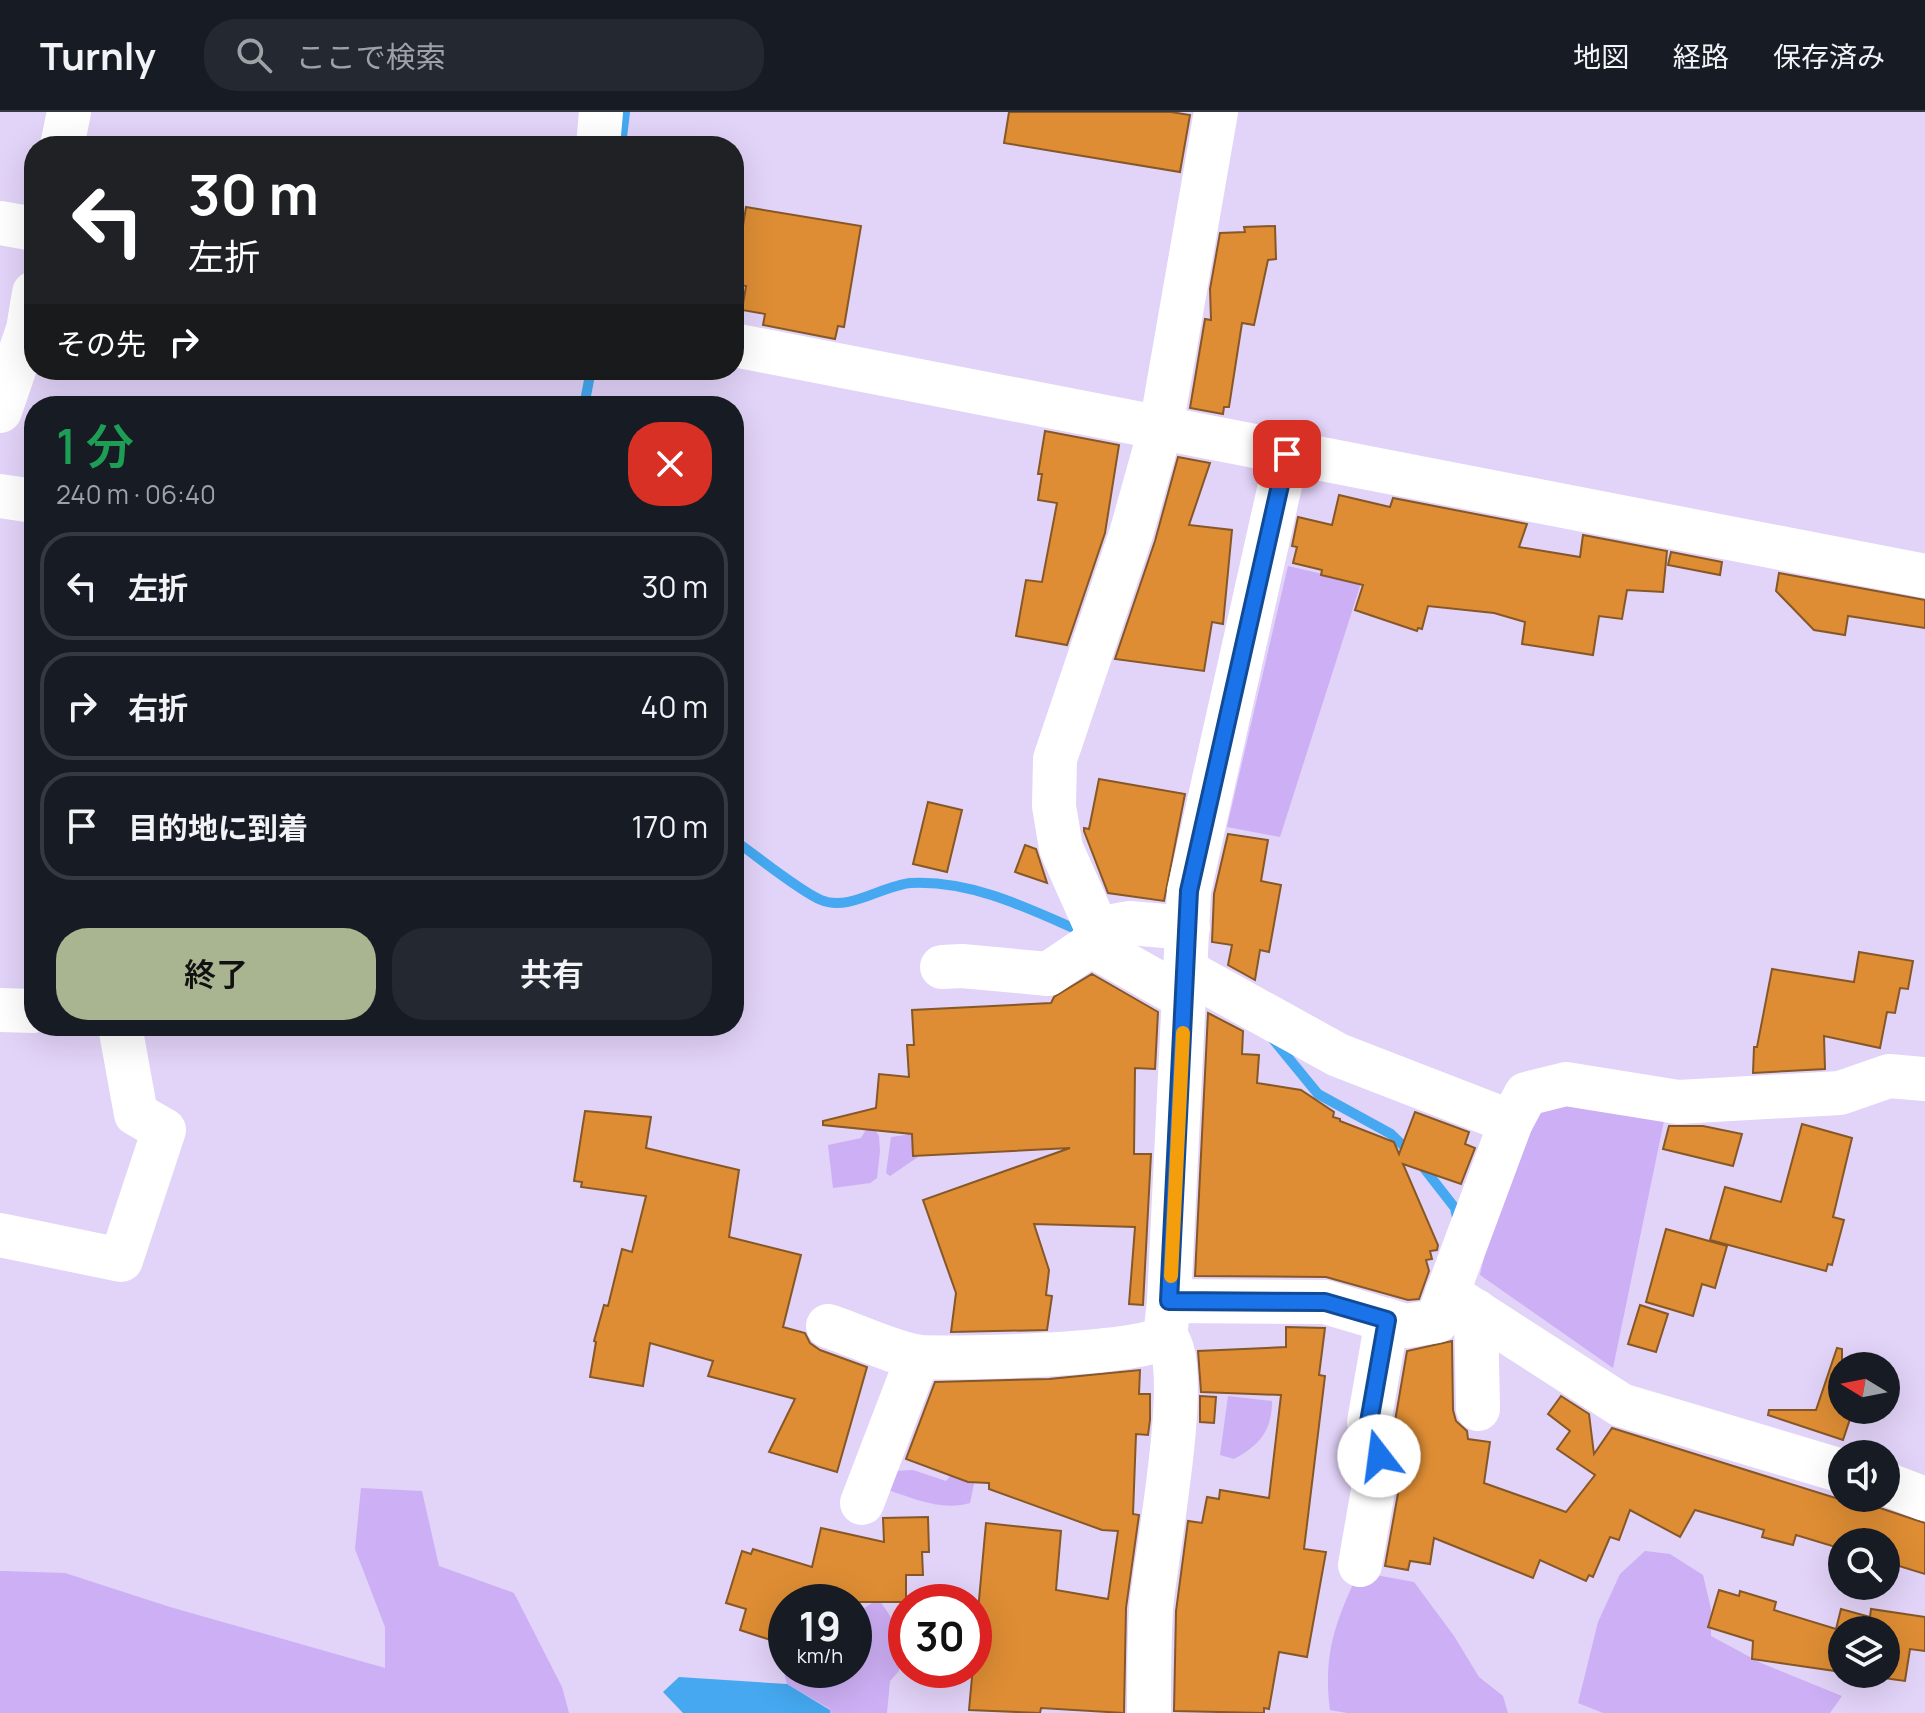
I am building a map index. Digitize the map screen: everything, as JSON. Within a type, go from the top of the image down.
[{"type":"street","points":[[64,136],[69,112]]},
{"type":"street","points":[[599,136],[601,112]]},
{"type":"street","points":[[1216,112],[1161,427],[1131,534],[1055,759],[1054,806],[1061,848],[1094,937],[1186,985],[1338,1055],[1511,1122]]},
{"type":"street","points":[[0,223],[24,227]]},
{"type":"street","points":[[0,411],[24,341]]},
{"type":"street","points":[[744,347],[1925,576]]},
{"type":"street","points":[[1149,1713],[1151,1607],[1172,1455],[1173,1347],[1167,1319],[1189,891],[1287,454]]},
{"type":"street","points":[[0,496],[24,500]]},
{"type":"street","points":[[942,967],[1048,974],[1094,937],[1130,923],[1188,928]]},
{"type":"street","points":[[0,1010],[24,1011]]},
{"type":"street","points":[[0,1235],[121,1260],[164,1130],[136,1114],[122,1036]]},
{"type":"street","points":[[1478,1409],[1458,1295],[1476,1217],[1511,1122],[1526,1094],[1566,1084],[1678,1102],[1840,1093],[1889,1076],[1925,1079]]},
{"type":"street","points":[[828,1326],[918,1357],[1054,1354],[1149,1345],[1167,1319],[1325,1302],[1406,1326],[1437,1321],[1458,1295]]},
{"type":"street","points":[[1458,1295],[1621,1405],[1828,1467]]},
{"type":"street","points":[[1360,1565],[1379,1456],[1369,1422],[1387,1320]]},
{"type":"street","points":[[862,1503],[918,1357]]},
{"type":"street","points":[[1900,1489],[1925,1499]]},
{"type":"shaded area","points":[[1288,566],[1361,583],[1280,837],[1227,827]]},
{"type":"shaded area","points":[[1565,1100],[1665,1116],[1613,1368],[1480,1275],[1499,1191],[1536,1108]]},
{"type":"shaded area","points":[[916,1125],[918,1157],[890,1176],[886,1173],[891,1137],[906,1135],[909,1127]]},
{"type":"shaded area","points":[[867,1128],[875,1130],[879,1136],[877,1178],[870,1183],[833,1188],[828,1145],[861,1138]]},
{"type":"shaded area","points":[[1228,1396],[1272,1401],[1270,1420],[1263,1436],[1234,1459],[1220,1455]]},
{"type":"shaded area","points":[[981,1450],[970,1503],[939,1505],[888,1490],[894,1471],[913,1470],[946,1481],[957,1468]]},
{"type":"shaded area","points":[[361,1488],[422,1491],[439,1566],[514,1593],[562,1687],[569,1713],[0,1713],[0,1571],[65,1573],[170,1607],[385,1668],[385,1627],[355,1549]]},
{"type":"shaded area","points":[[1645,1551],[1670,1554],[1703,1575],[1711,1609],[1711,1636],[1761,1663],[1842,1696],[1830,1713],[1603,1713],[1578,1703],[1598,1622],[1620,1574]]},
{"type":"shaded area","points":[[1359,1572],[1414,1582],[1454,1636],[1479,1677],[1503,1696],[1508,1713],[1347,1713],[1330,1710],[1328,1672],[1333,1639],[1343,1606]]},
{"type":"shaded area","points":[[878,1599],[888,1614],[887,1713],[830,1713],[830,1709],[794,1688],[872,1688],[872,1603]]},
{"type":"water","points":[[679,1677],[768,1683],[768,1688],[794,1688],[830,1710],[830,1713],[683,1713],[663,1692]]},
{"type":"building","points":[[1009,112],[1171,112],[1190,115],[1180,172],[1004,143]]},
{"type":"building","points":[[746,207],[861,226],[844,327],[838,326],[835,339],[763,325],[765,314],[744,310]]},
{"type":"building","points":[[1275,226],[1276,259],[1268,260],[1254,325],[1242,323],[1229,407],[1224,407],[1223,414],[1190,408],[1205,319],[1211,320],[1210,289],[1220,233],[1245,232],[1244,227]]},
{"type":"building","points":[[1045,431],[1119,445],[1105,533],[1067,645],[1016,636],[1026,580],[1042,582],[1057,503],[1038,500],[1042,474],[1038,474]]},
{"type":"building","points":[[1178,457],[1210,463],[1189,525],[1232,530],[1223,624],[1212,622],[1204,671],[1115,659],[1155,541]]},
{"type":"building","points":[[1339,495],[1390,507],[1393,498],[1527,524],[1519,547],[1580,557],[1583,535],[1667,551],[1663,592],[1627,590],[1622,619],[1599,616],[1593,655],[1522,644],[1525,622],[1494,613],[1428,606],[1422,629],[1418,628],[1417,631],[1355,610],[1363,585],[1321,575],[1322,570],[1293,563],[1297,547],[1292,546],[1298,517],[1332,525]]},
{"type":"building","points":[[1671,552],[1722,562],[1720,575],[1668,565]]},
{"type":"building","points":[[1779,573],[1925,600],[1925,628],[1848,616],[1845,635],[1814,630],[1776,591]]},
{"type":"building","points":[[1099,779],[1185,794],[1164,901],[1108,893],[1084,831],[1084,828],[1089,829]]},
{"type":"building","points":[[928,802],[962,810],[947,872],[913,864]]},
{"type":"building","points":[[1228,834],[1268,840],[1261,881],[1281,885],[1269,952],[1260,950],[1255,980],[1228,965],[1232,945],[1212,942],[1214,894]]},
{"type":"building","points":[[1025,845],[1036,849],[1047,883],[1015,872]]},
{"type":"building","points":[[1859,952],[1913,961],[1908,989],[1900,988],[1895,1013],[1887,1012],[1880,1048],[1824,1036],[1825,1069],[1753,1073],[1754,1047],[1757,1047],[1772,969],[1854,982]]},
{"type":"building","points":[[1092,974],[1158,1012],[1155,1069],[1135,1068],[1134,1154],[1151,1154],[1143,1305],[1129,1304],[1135,1227],[1034,1224],[1049,1270],[1046,1295],[1052,1296],[1047,1330],[951,1332],[956,1293],[923,1200],[1070,1148],[913,1156],[912,1134],[823,1125],[823,1121],[876,1108],[879,1074],[909,1077],[907,1045],[914,1045],[912,1010],[1051,1003],[1054,997]]},
{"type":"building","points":[[1208,1013],[1243,1031],[1242,1054],[1259,1055],[1257,1083],[1301,1090],[1334,1112],[1333,1117],[1340,1121],[1394,1142],[1399,1154],[1415,1112],[1469,1132],[1465,1144],[1475,1148],[1461,1184],[1403,1164],[1438,1245],[1437,1250],[1430,1251],[1432,1259],[1426,1260],[1429,1271],[1419,1299],[1408,1300],[1326,1277],[1195,1276]]},
{"type":"building","points":[[585,1111],[651,1117],[646,1148],[739,1170],[729,1237],[801,1255],[783,1327],[805,1333],[810,1343],[820,1350],[867,1367],[837,1472],[769,1452],[795,1399],[708,1376],[713,1361],[650,1343],[643,1386],[590,1377],[594,1341],[604,1305],[608,1306],[622,1249],[632,1252],[646,1196],[581,1187],[582,1182],[574,1181]]},
{"type":"building","points":[[1802,1124],[1852,1138],[1833,1217],[1844,1220],[1832,1265],[1828,1264],[1826,1271],[1710,1240],[1725,1187],[1781,1202]]},
{"type":"building","points":[[1669,1126],[1703,1126],[1742,1134],[1733,1166],[1663,1149]]},
{"type":"building","points":[[1666,1229],[1727,1246],[1715,1288],[1702,1284],[1693,1316],[1646,1302]]},
{"type":"building","points":[[1640,1305],[1668,1314],[1656,1352],[1628,1344]]},
{"type":"building","points":[[1286,1327],[1325,1328],[1319,1375],[1325,1376],[1304,1549],[1326,1552],[1307,1657],[1279,1652],[1269,1709],[1264,1708],[1264,1713],[1174,1711],[1176,1611],[1188,1521],[1202,1523],[1207,1497],[1219,1499],[1220,1490],[1269,1498],[1281,1395],[1201,1392],[1198,1351],[1286,1347]]},
{"type":"building","points":[[1452,1341],[1453,1410],[1456,1421],[1467,1431],[1468,1439],[1490,1442],[1484,1483],[1566,1512],[1595,1475],[1557,1449],[1570,1431],[1548,1414],[1561,1396],[1589,1414],[1594,1454],[1612,1428],[1828,1496],[1828,1512],[1892,1512],[1925,1523],[1925,1574],[1900,1566],[1900,1528],[1828,1528],[1828,1545],[1796,1535],[1793,1545],[1762,1537],[1764,1530],[1695,1510],[1680,1537],[1630,1510],[1619,1540],[1610,1537],[1593,1577],[1589,1575],[1586,1581],[1540,1560],[1533,1578],[1434,1538],[1430,1564],[1410,1561],[1408,1570],[1385,1566],[1404,1460],[1395,1421],[1407,1351]]},
{"type":"building","points":[[1140,1370],[1139,1394],[1150,1394],[1148,1435],[1136,1434],[1133,1514],[1139,1515],[1126,1608],[1124,1713],[1041,1708],[1040,1713],[969,1710],[971,1688],[992,1688],[992,1584],[980,1584],[986,1523],[1061,1531],[1056,1590],[1108,1599],[1118,1531],[1102,1530],[989,1489],[989,1483],[968,1482],[906,1459],[935,1382],[1049,1379]]},
{"type":"building","points":[[1828,1375],[1828,1424],[1848,1424],[1843,1440],[1768,1415],[1769,1410],[1816,1410]]},
{"type":"building","points":[[1200,1396],[1216,1397],[1214,1423],[1200,1422]]},
{"type":"building","points":[[928,1517],[929,1552],[922,1552],[923,1575],[906,1575],[906,1584],[888,1584],[888,1602],[872,1602],[872,1584],[768,1584],[768,1639],[740,1630],[746,1609],[726,1603],[742,1551],[751,1554],[753,1549],[812,1567],[821,1528],[884,1542],[883,1518]]},
{"type":"building","points":[[1719,1590],[1739,1596],[1740,1591],[1776,1602],[1774,1610],[1828,1627],[1828,1670],[1752,1659],[1753,1641],[1708,1627]]},
{"type":"building","points":[[1841,1609],[1866,1616],[1839,1616]]},
{"type":"building","points":[[1871,1609],[1925,1617],[1925,1651],[1910,1649],[1905,1681],[1900,1680],[1900,1616],[1870,1616]]},
{"type":"waterway","points":[[622,136],[625,112]]},
{"type":"waterway","points":[[586,396],[589,380]]},
{"type":"waterway","points":[[744,847],[789,881],[832,903],[843,903],[900,885],[933,883],[999,897],[1082,932]]},
{"type":"waterway","points":[[1272,1038],[1318,1094],[1391,1134],[1416,1158],[1455,1208],[1458,1222]]},
{"type":"slow traffic","points":[[1171,1276],[1183,1033]]},
{"type":"route","points":[[1287,454],[1189,891],[1169,1301],[1325,1302],[1387,1320],[1369,1422],[1379,1456]]}]
